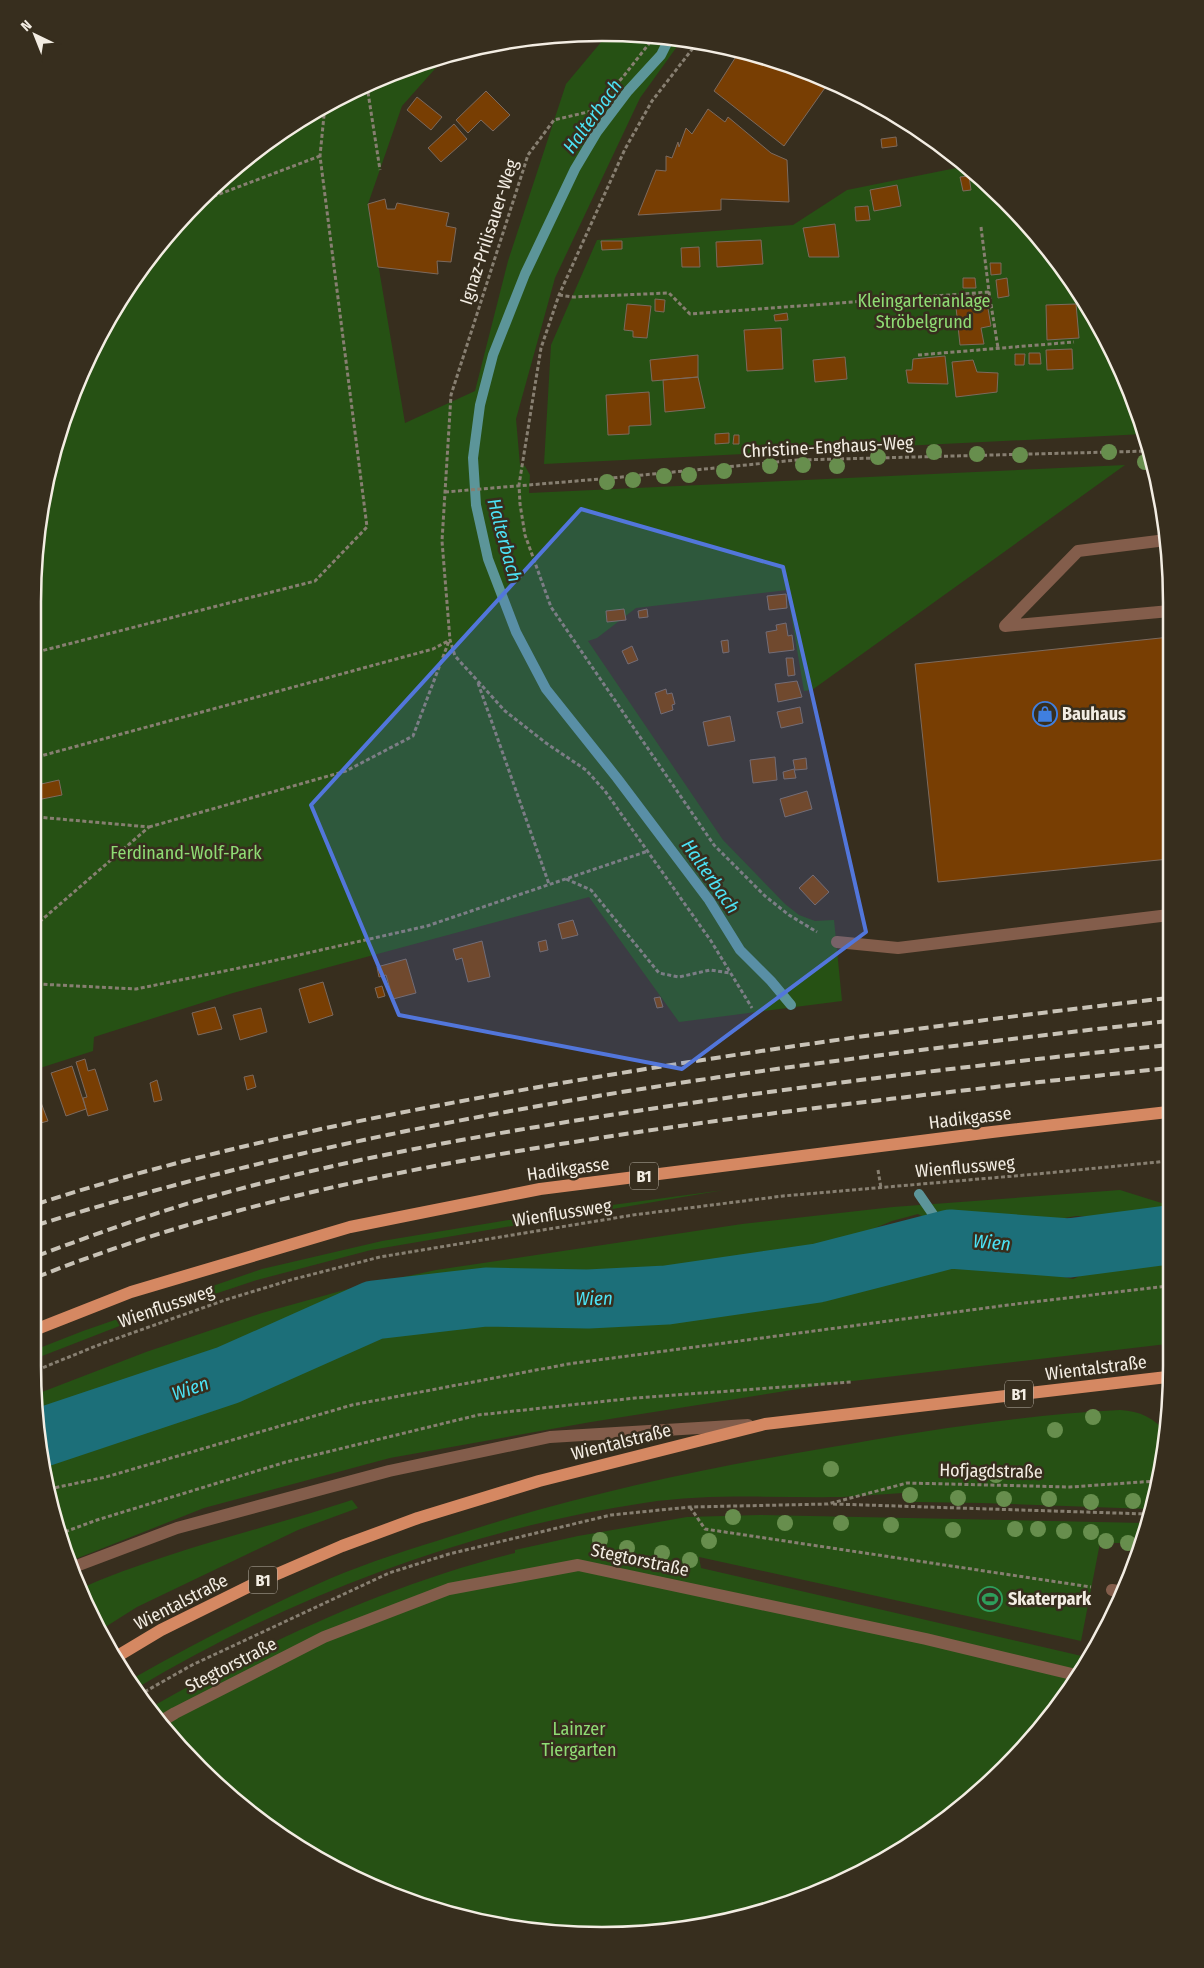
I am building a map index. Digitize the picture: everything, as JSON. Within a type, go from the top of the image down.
[{"type":"main road","name":"Hadikgasse","points":[[41,1328],[131,1292],[350,1227],[540,1189],[1163,1113]]},
{"type":"main road","name":"Wientalstraße","points":[[121,1654],[161,1630],[254,1584],[342,1546],[418,1518],[539,1481],[765,1424],[1163,1378]]},
{"type":"lane","points":[[1159,541],[1078,551],[1005,626],[1163,612]]},
{"type":"lane","points":[[837,942],[898,948],[1163,916]]},
{"type":"lane","points":[[78,1565],[176,1528],[389,1470],[550,1437],[765,1424]]},
{"type":"lane","name":"Stegtorstraße","points":[[166,1718],[324,1637],[449,1589],[578,1565],[926,1639],[1071,1674]]},
{"type":"path","name":"Ignaz-Prilisauer-Weg","points":[[450,640],[442,541],[451,394],[528,155],[554,120],[592,111],[649,43]]},
{"type":"path","points":[[692,49],[652,102],[625,149],[559,295],[541,348],[519,484],[525,535],[551,607],[714,845],[765,896],[789,915],[837,942]]},
{"type":"path","points":[[368,93],[380,170]]},
{"type":"path","points":[[41,651],[315,581],[367,527],[320,156],[325,114]]},
{"type":"path","points":[[215,196],[320,156]]},
{"type":"path","points":[[981,227],[998,348]]},
{"type":"path","points":[[559,295],[669,293],[690,314],[989,292]]},
{"type":"path","points":[[918,355],[1074,342]]},
{"type":"path","name":"Christine-Enghaus-Weg","points":[[445,492],[797,460],[1142,451]]},
{"type":"path","points":[[450,640],[455,656],[506,712],[546,744],[586,770],[606,791],[711,941],[752,1008]]},
{"type":"path","points":[[41,756],[433,649],[450,640]]},
{"type":"path","points":[[41,817],[149,827],[346,771],[412,736],[450,640]]},
{"type":"path","points":[[477,680],[549,884]]},
{"type":"path","points":[[41,921],[149,827]]},
{"type":"path","points":[[41,984],[136,989],[259,964],[427,926],[648,851]]},
{"type":"path","points":[[566,878],[591,890],[659,973],[679,977],[710,970],[730,973]]},
{"type":"path","name":"Wienflussweg","points":[[41,1368],[101,1344],[225,1300],[294,1279],[380,1257],[633,1215],[783,1196],[1163,1161]]},
{"type":"path","points":[[878,1167],[881,1188]]},
{"type":"path","points":[[55,1488],[106,1477],[352,1405],[568,1364],[1008,1305],[1163,1286]]},
{"type":"path","name":"Hofjagdstraße","points":[[828,1504],[907,1483],[1070,1487],[1151,1481]]},
{"type":"path","name":"Hofjagdstraße","points":[[1116,1591],[705,1529],[690,1507],[828,1504],[1143,1514]]},
{"type":"highlighted area","points":[[581,509],[783,567],[866,932],[682,1069],[399,1015],[311,805]]},
{"type":"green space","name":"Ferdinand-Wolf-Park","points":[[602,41],[639,42],[677,46],[640,98],[555,278],[516,419],[520,465],[525,466],[530,475],[529,493],[1125,465],[812,690],[804,691],[787,590],[636,608],[597,638],[588,641],[723,840],[785,904],[799,915],[815,921],[834,920],[842,1001],[679,1022],[589,897],[233,993],[94,1037],[93,1051],[41,1068],[42,565],[52,493],[60,457],[84,387],[116,322],[136,290],[180,232],[232,180],[290,136],[322,116],[387,84],[437,66],[402,106],[368,204],[405,423],[475,391],[508,261],[566,84]]},
{"type":"green space","name":"Kleingartenanlage Ströbelgrund","points":[[957,168],[972,180],[1024,232],[1068,290],[1105,354],[1120,387],[1137,434],[544,464],[551,345],[597,240],[793,225],[847,190]]},
{"type":"green space","points":[[724,1190],[371,1250],[257,1280],[122,1325],[41,1356],[41,1347],[262,1269],[382,1241],[545,1214]]},
{"type":"green space","points":[[1120,1190],[1163,1203],[1163,1212],[1147,1219],[1076,1216],[1053,1220],[1039,1230],[997,1219],[940,1232],[933,1228],[927,1219],[918,1214],[892,1221],[814,1253],[528,1290],[510,1271],[387,1289],[361,1299],[293,1335],[221,1362],[201,1360],[189,1366],[178,1376],[108,1401],[89,1396],[43,1413],[42,1392],[146,1352],[262,1313],[348,1289],[436,1270],[742,1224],[893,1207]]},
{"type":"green space","points":[[970,1257],[1073,1279],[1107,1264],[1150,1257],[1163,1259],[1163,1344],[836,1383],[591,1422],[390,1458],[204,1508],[76,1559],[60,1511],[48,1453],[298,1369],[351,1334],[383,1321],[515,1309],[536,1325],[676,1317],[805,1293],[918,1262]]},
{"type":"green space","points":[[1120,1410],[1134,1412],[1146,1416],[1159,1426],[1144,1509],[914,1502],[903,1493],[842,1497],[718,1497],[644,1503],[511,1530],[381,1571],[255,1625],[141,1685],[135,1677],[228,1627],[329,1579],[406,1551],[544,1508],[638,1485],[779,1456],[936,1430],[1083,1412]]},
{"type":"green space","points":[[352,1500],[358,1508],[298,1530],[137,1607],[106,1627],[86,1586],[146,1563]]},
{"type":"green space","name":"Lainzer Tiergarten","points":[[759,1515],[1140,1523],[1134,1543],[1100,1543],[1081,1641],[699,1557],[701,1568],[1082,1656],[1047,1707],[999,1763],[972,1788],[914,1832],[882,1852],[817,1884],[747,1908],[711,1916],[639,1926],[565,1926],[493,1916],[457,1908],[387,1884],[322,1852],[261,1811],[205,1763],[180,1736],[155,1705],[236,1661],[326,1618],[419,1582],[515,1553],[515,1550],[578,1536],[687,1517]]},
{"type":"building","points":[[735,57],[782,71],[825,88],[784,146],[714,91]]},
{"type":"building","points":[[486,91],[510,115],[493,131],[481,120],[468,133],[456,120]]},
{"type":"building","points":[[417,97],[442,117],[431,130],[407,110]]},
{"type":"building","points":[[708,109],[725,122],[728,117],[771,153],[787,160],[789,202],[721,199],[721,210],[638,215],[656,170],[666,171],[666,156],[672,158],[678,142],[679,147],[686,128],[692,134]]},
{"type":"building","points":[[454,124],[467,139],[441,162],[428,148]]},
{"type":"building","points":[[896,137],[897,146],[882,148],[881,139]]},
{"type":"building","points":[[960,177],[969,178],[971,190],[963,191]]},
{"type":"building","points":[[897,185],[901,206],[874,211],[870,190]]},
{"type":"building","points":[[385,199],[387,209],[395,209],[397,203],[449,213],[446,226],[456,228],[451,262],[437,261],[438,274],[378,267],[368,204]]},
{"type":"building","points":[[868,206],[870,220],[856,221],[855,207]]},
{"type":"building","points":[[835,224],[839,257],[809,257],[803,228]]},
{"type":"building","points":[[761,240],[763,264],[717,267],[716,242]]},
{"type":"building","points":[[601,241],[622,241],[622,249],[602,250]]},
{"type":"building","points":[[699,247],[700,267],[682,267],[681,248]]},
{"type":"building","points":[[990,263],[1001,263],[1001,274],[991,275]]},
{"type":"building","points":[[963,278],[975,278],[976,288],[963,288]]},
{"type":"building","points":[[1007,278],[1009,296],[998,298],[996,280]]},
{"type":"building","points":[[976,295],[977,299],[986,297],[991,326],[981,328],[984,344],[960,345],[955,298]]},
{"type":"building","points":[[655,299],[665,300],[664,312],[655,311]]},
{"type":"building","points":[[627,304],[651,306],[647,338],[633,337],[633,331],[624,330]]},
{"type":"building","points":[[1076,304],[1079,338],[1047,340],[1046,305]]},
{"type":"building","points":[[787,313],[788,320],[775,321],[774,315]]},
{"type":"building","points":[[781,328],[783,369],[747,371],[744,330]]},
{"type":"building","points":[[1072,349],[1073,369],[1047,370],[1046,350]]},
{"type":"building","points":[[1029,353],[1040,353],[1041,364],[1029,364]]},
{"type":"building","points":[[1015,354],[1025,354],[1024,365],[1015,365]]},
{"type":"building","points":[[698,355],[698,377],[652,381],[650,360]]},
{"type":"building","points":[[945,356],[948,384],[908,383],[906,370],[912,370],[913,359]]},
{"type":"building","points":[[845,357],[847,379],[815,382],[813,360]]},
{"type":"building","points":[[973,360],[977,372],[998,373],[997,392],[956,397],[952,362]]},
{"type":"building","points":[[698,377],[705,408],[665,412],[663,380]]},
{"type":"building","points":[[649,392],[651,425],[629,426],[629,434],[608,435],[606,395]]},
{"type":"building","points":[[729,433],[729,443],[715,444],[715,434]]},
{"type":"building","points":[[734,435],[739,435],[739,444],[733,444]]},
{"type":"building","points":[[786,594],[787,608],[769,610],[767,596]]},
{"type":"building","points":[[624,609],[626,620],[607,622],[606,611]]},
{"type":"building","points":[[647,609],[648,617],[639,618],[638,611]]},
{"type":"building","points":[[786,623],[788,636],[792,635],[794,650],[769,653],[766,632],[777,630],[776,625]]},
{"type":"building","name":"Bauhaus","points":[[1163,638],[1163,860],[938,882],[915,664]]},
{"type":"building","points":[[728,640],[729,652],[723,653],[721,641]]},
{"type":"building","points":[[632,646],[638,660],[628,664],[622,651]]},
{"type":"building","points":[[786,658],[793,658],[795,675],[788,676]]},
{"type":"building","points":[[797,681],[802,697],[778,702],[775,684]]},
{"type":"building","points":[[666,689],[667,694],[672,693],[675,704],[672,705],[673,710],[661,714],[655,693]]},
{"type":"building","points":[[800,707],[803,723],[781,728],[777,712]]},
{"type":"building","points":[[730,716],[735,741],[708,746],[703,722]]},
{"type":"building","points":[[775,757],[777,780],[753,783],[750,760]]},
{"type":"building","points":[[806,758],[807,769],[795,770],[793,760]]},
{"type":"building","points":[[794,769],[796,778],[784,779],[783,772]]},
{"type":"building","points":[[59,780],[62,795],[41,799],[41,784]]},
{"type":"building","points":[[807,791],[812,809],[785,817],[780,799]]},
{"type":"building","points":[[813,875],[829,892],[815,905],[799,888]]},
{"type":"building","points":[[573,920],[578,935],[562,939],[558,924]]},
{"type":"building","points":[[546,940],[548,950],[540,952],[538,942]]},
{"type":"building","points":[[482,941],[490,977],[468,982],[462,958],[456,960],[453,949]]},
{"type":"building","points":[[406,959],[416,993],[393,999],[386,975],[379,977],[377,967]]},
{"type":"building","points":[[323,982],[333,1015],[309,1023],[299,989]]},
{"type":"building","points":[[382,986],[385,996],[378,998],[375,988]]},
{"type":"building","points":[[660,997],[663,1007],[657,1008],[654,998]]},
{"type":"building","points":[[215,1007],[222,1029],[198,1035],[192,1013]]},
{"type":"building","points":[[261,1008],[267,1032],[240,1040],[233,1015]]},
{"type":"building","points":[[85,1059],[88,1071],[95,1069],[108,1110],[88,1116],[83,1098],[87,1097],[76,1062]]},
{"type":"building","points":[[72,1066],[86,1109],[66,1116],[51,1073]]},
{"type":"building","points":[[253,1075],[256,1087],[247,1090],[244,1077]]},
{"type":"building","points":[[157,1080],[162,1100],[154,1102],[150,1083]]},
{"type":"building","points":[[41,1103],[48,1121],[41,1123]]},
{"type":"waterway","name":"Halterbach","points":[[666,45],[661,55],[628,91],[597,132],[575,169],[525,274],[493,355],[480,405],[473,458],[476,505],[488,559],[516,632],[546,689],[617,778],[709,900],[740,950],[771,981],[791,1005]]},
{"type":"waterway","name":"Halterbach","points":[[919,1194],[950,1239]]},
{"type":"waterway","name":"Wien","points":[[46,1436],[228,1375],[374,1310],[486,1297],[588,1299],[667,1295],[818,1273],[950,1239],[1069,1248],[1163,1236]]},
{"type":"railway","points":[[41,1203],[159,1168],[283,1137],[533,1088],[850,1038],[1163,999]]},
{"type":"railway","points":[[41,1224],[175,1185],[315,1151],[456,1121],[740,1074],[1025,1037],[1163,1022]]},
{"type":"railway","points":[[41,1255],[196,1201],[365,1159],[479,1137],[593,1118],[844,1082],[1163,1046]]},
{"type":"railway","points":[[41,1276],[105,1252],[242,1210],[311,1192],[522,1150],[736,1118],[1163,1069]]},
{"type":"place","name":"Bauhaus","points":[[1045,714]]},
{"type":"place","name":"Skaterpark","points":[[990,1599]]}]
